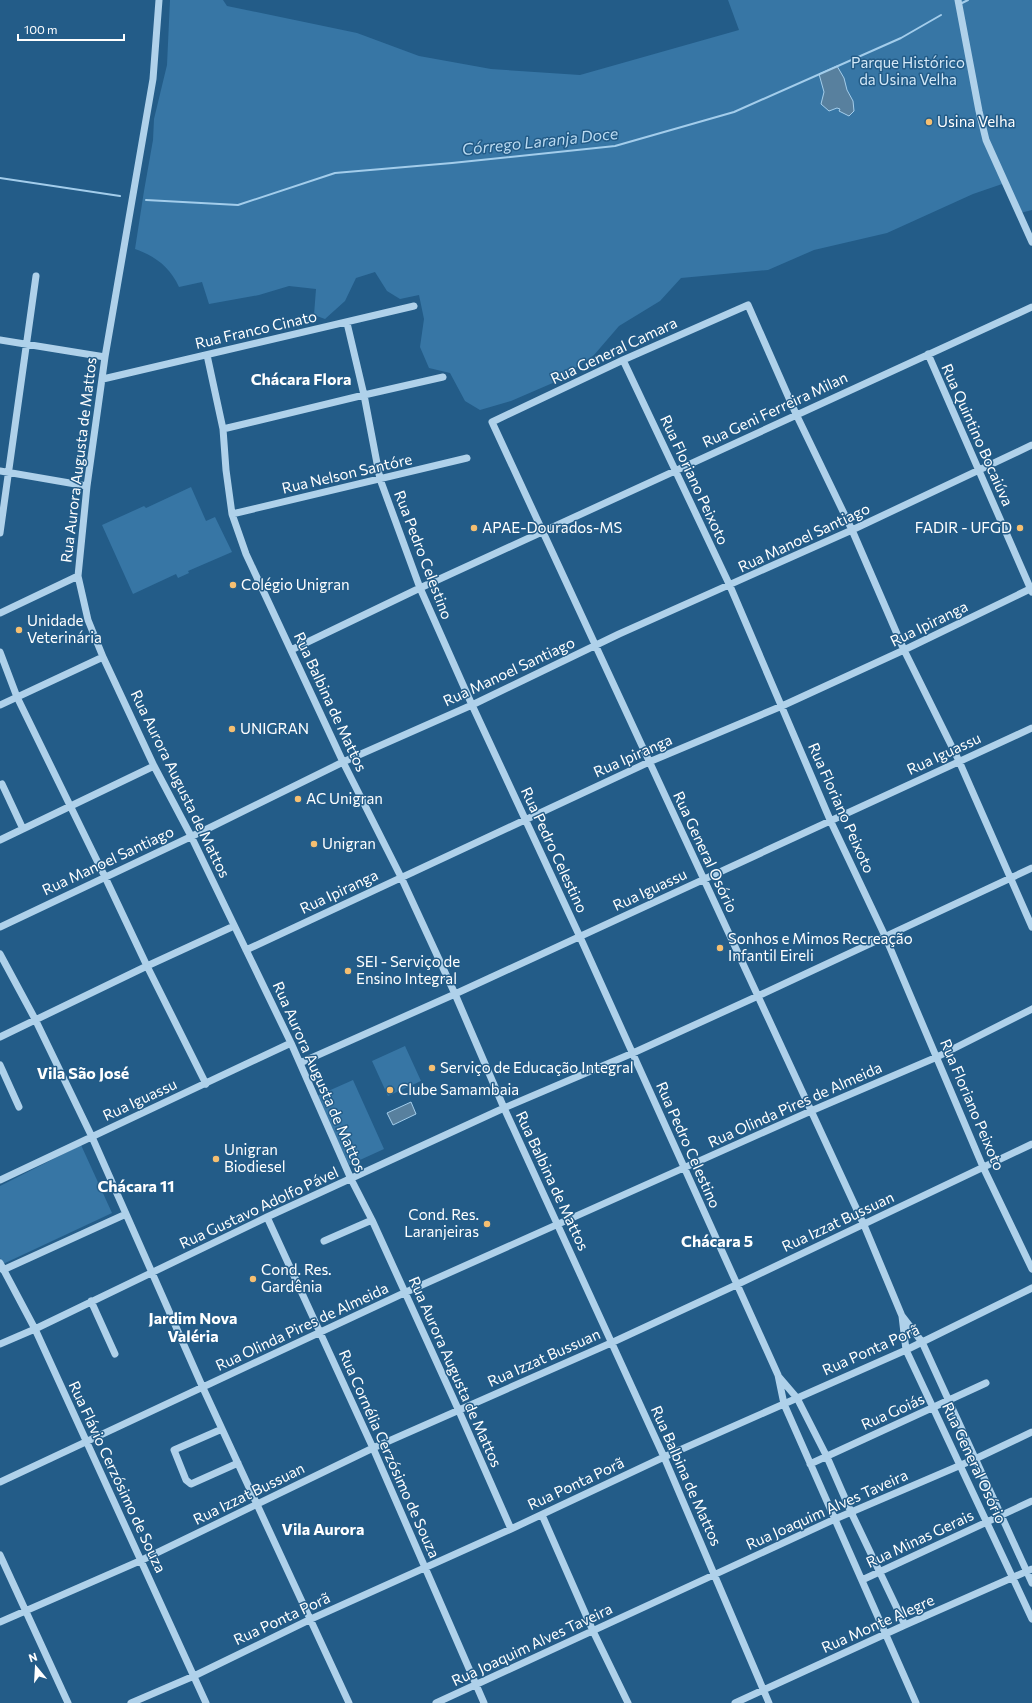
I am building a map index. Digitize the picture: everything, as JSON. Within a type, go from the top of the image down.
[{"type":"street","name":"Rua Aurora Augusta de Mattos","points":[[159,0],[153,79],[133,204],[105,357],[87,486],[78,576],[88,620],[103,657],[154,766],[191,836],[291,1043],[351,1179],[372,1220],[511,1529]]},
{"type":"street","points":[[958,0],[986,140],[1032,242]]},
{"type":"street","points":[[0,533],[36,276]]},
{"type":"street","name":"Rua General Camara","points":[[492,422],[624,360],[748,305],[796,414]]},
{"type":"street","name":"Rua Franco Cinato","points":[[103,378],[347,323],[414,306]]},
{"type":"street","name":"Rua Geni Ferreira Milan","points":[[291,650],[420,588],[674,472],[796,414],[1032,307]]},
{"type":"street","name":"Rua Pedro Celestino","points":[[347,323],[364,395],[380,479],[420,588],[472,705],[633,1053],[736,1285],[778,1375],[784,1404],[916,1703]]},
{"type":"street","points":[[0,340],[105,357]]},
{"type":"street","name":"Rua Quintino Bocaiúva","points":[[928,354],[1031,590]]},
{"type":"street","name":"Rua Balbina de Mattos","points":[[206,355],[223,429],[226,470],[232,514],[246,554],[343,762],[402,877],[456,994],[504,1108],[664,1457],[716,1575],[769,1703]]},
{"type":"street","name":"Rua Floriano Peixoto","points":[[624,360],[674,472],[730,586],[832,822],[885,936],[984,1167],[1032,1269]]},
{"type":"street","points":[[223,429],[443,377]]},
{"type":"street","points":[[796,414],[852,530],[904,650],[959,761],[1009,878],[1032,927]]},
{"type":"street","name":"Rua General Osório","points":[[492,422],[864,1225],[902,1316],[922,1342],[1001,1515],[1029,1570],[1032,1583]]},
{"type":"street","name":"Rua Manoel Santiago","points":[[0,927],[343,762],[472,705],[619,634],[730,586],[1032,445]]},
{"type":"street","name":"Rua Nelson Santóre","points":[[232,514],[467,458]]},
{"type":"street","points":[[0,471],[87,486]]},
{"type":"street","points":[[0,613],[78,576]]},
{"type":"street","name":"Rua Ipiranga","points":[[246,950],[649,762],[782,706],[1031,590]]},
{"type":"street","points":[[0,652],[17,697],[147,966],[206,1084]]},
{"type":"street","points":[[0,705],[103,657]]},
{"type":"street","name":"Rua Iguassu","points":[[300,1063],[456,994],[832,822],[1032,728]]},
{"type":"street","points":[[0,840],[154,766]]},
{"type":"street","points":[[2,784],[23,829]]},
{"type":"street","name":"Rua Gustavo Adolfo Pável","points":[[0,1344],[35,1330],[91,1301],[268,1217],[504,1108],[633,1053],[1032,868]]},
{"type":"street","points":[[0,1037],[34,1019],[234,926]]},
{"type":"street","points":[[0,954],[92,1136],[203,1388],[349,1703]]},
{"type":"street","name":"Rua Olinda Pires de Almeida","points":[[0,1482],[404,1293],[684,1167],[937,1057],[1032,1009]]},
{"type":"street","name":"Rua Iguassu","points":[[0,1180],[291,1043]]},
{"type":"street","points":[[0,1066],[19,1107]]},
{"type":"street","name":"Rua Izzat Bussuan","points":[[0,1622],[142,1560],[373,1448],[459,1411],[736,1285],[1032,1144]]},
{"type":"street","points":[[3,1270],[126,1214]]},
{"type":"street","name":"Rua Cornélia Cerzósimo de Souza","points":[[268,1217],[373,1448],[484,1703]]},
{"type":"street","points":[[324,1241],[372,1220]]},
{"type":"street","name":"Rua Flávio Cerzósimo de Souza","points":[[0,1263],[35,1330],[142,1560],[206,1703]]},
{"type":"street","name":"Rua Ponta Porã","points":[[131,1703],[194,1676],[311,1619],[542,1515],[664,1457],[906,1350],[1032,1288]]},
{"type":"street","points":[[91,1301],[115,1354]]},
{"type":"street","name":"Rua General Osório","points":[[902,1316],[906,1350],[1032,1619]]},
{"type":"street","name":"Rua Pedro Celestino","points":[[778,1375],[797,1398],[827,1456],[851,1512],[905,1625]]},
{"type":"street","name":"Rua Goiás","points":[[810,1464],[986,1383]]},
{"type":"street","points":[[222,1429],[174,1450],[186,1480],[191,1484],[238,1463]]},
{"type":"street","name":"Rua Joaquim Alves Taveira","points":[[436,1703],[716,1575],[834,1518],[975,1459],[1032,1432]]},
{"type":"street","name":"Rua Minas Gerais","points":[[862,1580],[1032,1501]]},
{"type":"street","points":[[542,1515],[593,1631],[628,1703]]},
{"type":"street","points":[[0,1555],[68,1703]]},
{"type":"street","name":"Rua Monte Alegre","points":[[735,1703],[1029,1570]]},
{"type":"green space","name":"Parque Histórico da Usina Velha","points":[[170,0],[223,0],[227,6],[357,33],[419,56],[491,69],[580,75],[739,30],[728,0],[1032,0],[1032,210],[1020,213],[1005,183],[973,194],[887,233],[814,250],[768,270],[681,278],[660,301],[619,326],[594,355],[555,382],[511,401],[480,410],[465,401],[450,373],[429,368],[420,347],[424,319],[419,295],[400,299],[387,291],[375,272],[356,278],[345,301],[325,319],[314,315],[316,289],[289,286],[259,295],[209,304],[202,282],[179,287],[171,274],[161,263],[149,255],[135,249],[153,140],[154,119],[167,65]]},
{"type":"green space","points":[[191,487],[206,521],[215,517],[232,552],[188,571],[189,573],[178,578],[176,574],[133,594],[102,525],[144,506],[146,508]]},
{"type":"green space","points":[[405,1046],[421,1081],[388,1096],[372,1061]]},
{"type":"green space","points":[[353,1080],[384,1149],[349,1165],[317,1096]]},
{"type":"green space","points":[[81,1145],[112,1213],[3,1264],[0,1258],[0,1186]]},
{"type":"shaded area","points":[[837,66],[844,78],[847,90],[853,101],[854,111],[849,116],[839,111],[840,109],[837,108],[829,111],[821,104],[824,92],[819,74]]},
{"type":"shaded area","points":[[411,1102],[416,1114],[393,1125],[387,1113]]},
{"type":"waterway","name":"Córrego Laranja Doce","points":[[962,3],[968,0]]},
{"type":"waterway","name":"Córrego Laranja Doce","points":[[146,200],[238,205],[335,173],[452,163],[615,146],[734,112],[901,38],[941,15]]},
{"type":"waterway","name":"Córrego Laranja Doce","points":[[0,178],[120,196]]},
{"type":"place","name":"Usina Velha","points":[[929,122]]},
{"type":"place","name":"APAE-Dourados-MS","points":[[474,528]]},
{"type":"place","name":"FADIR - UFGD","points":[[1020,528]]},
{"type":"place","name":"Colégio Unigran","points":[[233,585]]},
{"type":"place","name":"Unidade Veterinária","points":[[19,630]]},
{"type":"place","name":"UNIGRAN","points":[[232,729]]},
{"type":"place","name":"AC Unigran","points":[[298,799]]},
{"type":"place","name":"Unigran","points":[[314,844]]},
{"type":"place","name":"Sonhos e Mimos Recreação Infantil Eireli","points":[[720,948]]},
{"type":"place","name":"SEI - Serviço de Ensino Integral","points":[[348,971]]},
{"type":"place","name":"Serviço de Educação Integral","points":[[432,1068]]},
{"type":"place","name":"Clube Samambaia","points":[[390,1090]]},
{"type":"place","name":"Unigran Biodiesel","points":[[216,1159]]},
{"type":"place","name":"Cond. Res. Laranjeiras","points":[[487,1224]]},
{"type":"place","name":"Cond. Res. Gardênia","points":[[253,1279]]},
{"type":"district","name":"Chácara Flora","points":[[301,379]]},
{"type":"district","name":"Vila São José","points":[[83,1073]]},
{"type":"district","name":"Chácara 11","points":[[136,1186]]},
{"type":"district","name":"Chácara 5","points":[[717,1241]]},
{"type":"district","name":"Jardim Nova Valéria","points":[[193,1327]]},
{"type":"district","name":"Vila Aurora","points":[[323,1529]]}]
